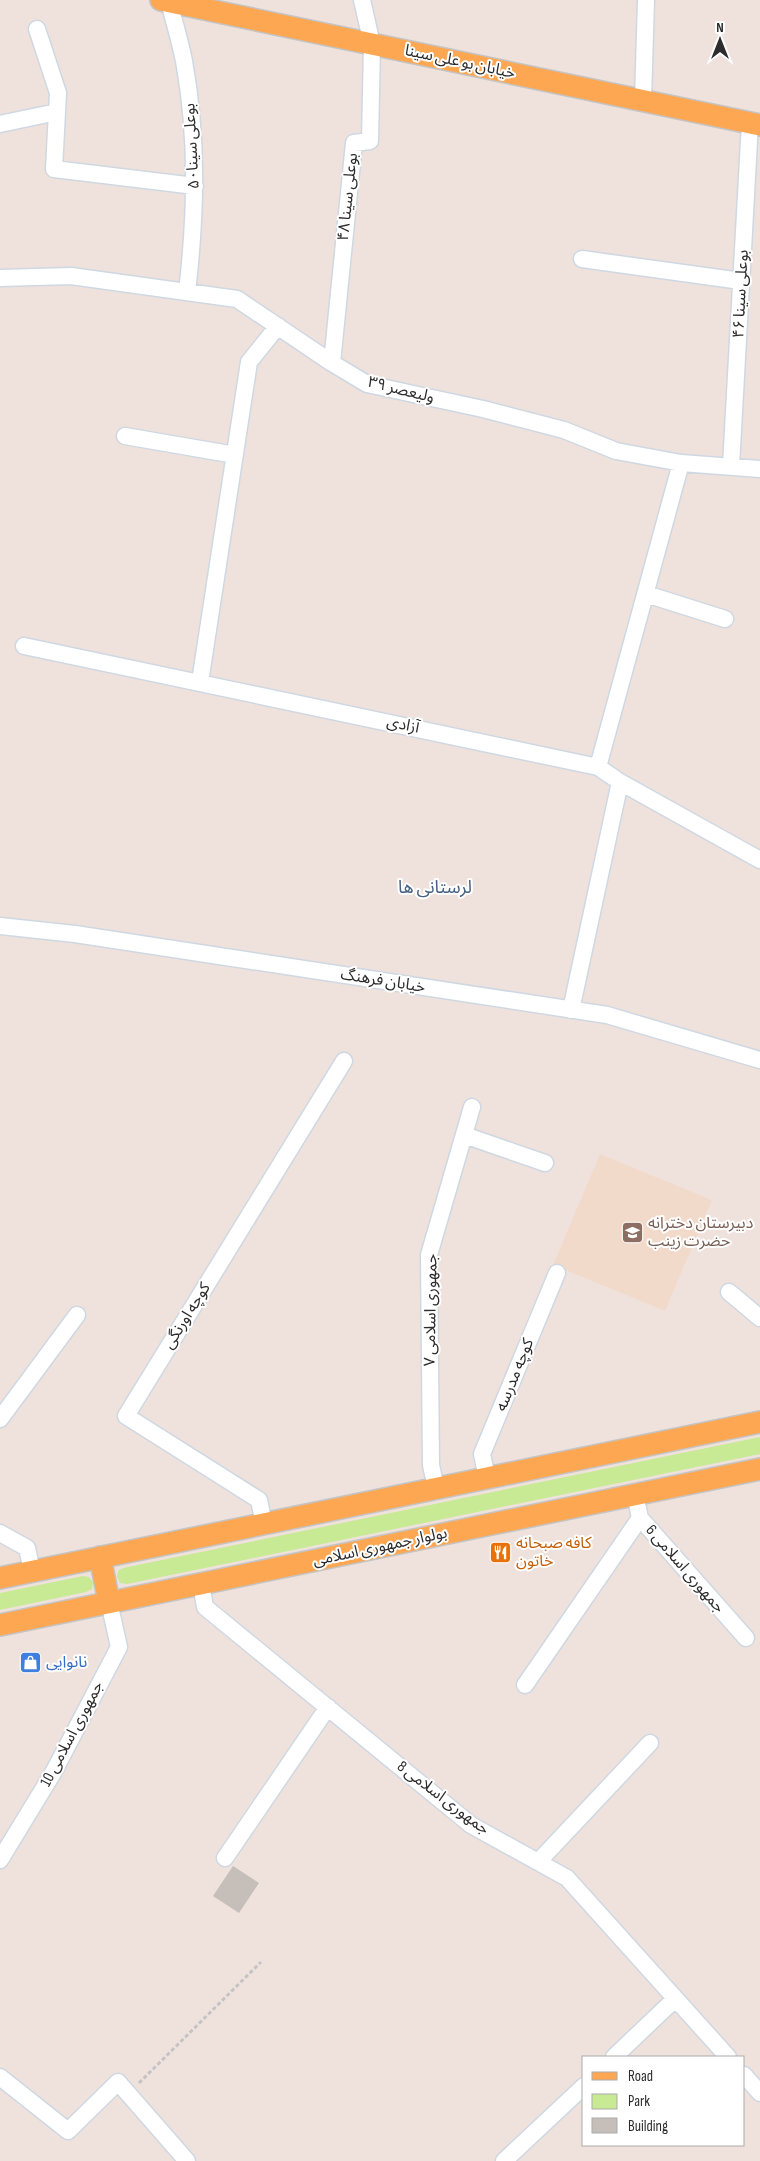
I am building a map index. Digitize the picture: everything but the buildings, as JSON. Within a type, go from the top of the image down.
[{"type":"main road","name":"خیابان بو علی سینا","points":[[165,1],[755,124]]},
{"type":"main road","points":[[0,1578],[760,1422]]},
{"type":"main road","name":"بولوار جمهوری اسلامی","points":[[0,1625],[760,1469]]},
{"type":"main road","points":[[100,1557],[109,1602]]},
{"type":"street","points":[[362,0],[372,44]]},
{"type":"street","points":[[643,100],[646,0]]},
{"type":"street","name":"بوعلی سینا۵۰","points":[[165,1],[183,60],[190,106],[195,186],[192,246],[187,292]]},
{"type":"street","points":[[36,29],[58,93],[54,168],[195,186]]},
{"type":"street","name":"بوعلی سینا ۴۸","points":[[332,363],[354,143],[370,141],[372,44]]},
{"type":"street","points":[[0,124],[57,112]]},
{"type":"street","name":"بوعلی سینا ۴۶","points":[[731,466],[742,281],[755,124]]},
{"type":"street","points":[[582,259],[742,281]]},
{"type":"street","name":"ولیعصر ۳۹","points":[[0,278],[71,276],[237,299],[332,363],[367,384],[483,409],[564,430],[616,451],[681,463],[760,469]]},
{"type":"street","points":[[200,682],[249,362],[278,326]]},
{"type":"street","points":[[125,436],[235,455]]},
{"type":"street","points":[[598,767],[681,463]]},
{"type":"street","points":[[646,594],[725,619]]},
{"type":"street","name":"آزادی","points":[[24,646],[598,767],[620,782],[760,860]]},
{"type":"street","points":[[571,1010],[620,782]]},
{"type":"street","name":"خیابان فرهنگ","points":[[0,926],[75,934],[607,1015],[760,1060]]},
{"type":"street","name":"کوچه اورنگی","points":[[264,1524],[259,1500],[126,1416],[344,1061]]},
{"type":"street","name":"جمهوری اسلامی ۷","points":[[436,1488],[431,1465],[429,1255],[472,1107]]},
{"type":"street","points":[[464,1135],[545,1163]]},
{"type":"street","name":"کوچه مدرسه","points":[[487,1478],[482,1454],[556,1273]]},
{"type":"street","points":[[730,1292],[760,1318]]},
{"type":"street","points":[[0,1419],[77,1315]]},
{"type":"street","name":"جمهوری اسلامی 6","points":[[635,1494],[640,1518],[746,1638]]},
{"type":"street","points":[[525,1684],[640,1518]]},
{"type":"street","points":[[0,1533],[27,1548],[32,1571]]},
{"type":"street","name":"جمهوری اسلامی 8","points":[[200,1584],[206,1607],[472,1825],[567,1878],[727,2056]]},
{"type":"street","name":"جمهوری اسلامی 10","points":[[0,1860],[53,1772],[119,1647],[109,1602]]},
{"type":"street","points":[[225,1858],[328,1707]]},
{"type":"street","points":[[538,1862],[650,1743]]},
{"type":"street","points":[[615,2056],[675,1999]]},
{"type":"street","points":[[745,2076],[760,2093]]},
{"type":"street","points":[[0,2078],[68,2131],[118,2082],[187,2161]]},
{"type":"street","points":[[504,2161],[582,2088]]},
{"type":"path","points":[[128,2094],[261,1962]]},
{"type":"shaded area","name":"دبیرستان دخترانه حضرت زینب","points":[[600,1154],[712,1200],[665,1311],[553,1265]]},
{"type":"green space","points":[[760,1437],[760,1454],[127,1584],[120,1583],[117,1577],[118,1571],[123,1568]]},
{"type":"green space","points":[[83,1576],[89,1577],[93,1582],[92,1589],[86,1592],[0,1610],[0,1593]]},
{"type":"place","name":"دبیرستان دخترانه حضرت زینب","points":[[632,1232]]},
{"type":"place","name":"کافه صبحانه خاتون","points":[[500,1552]]},
{"type":"place","name":"نانوایی","points":[[30,1662]]},
{"type":"district","name":"لرستانی ها","points":[[435,887]]}]
